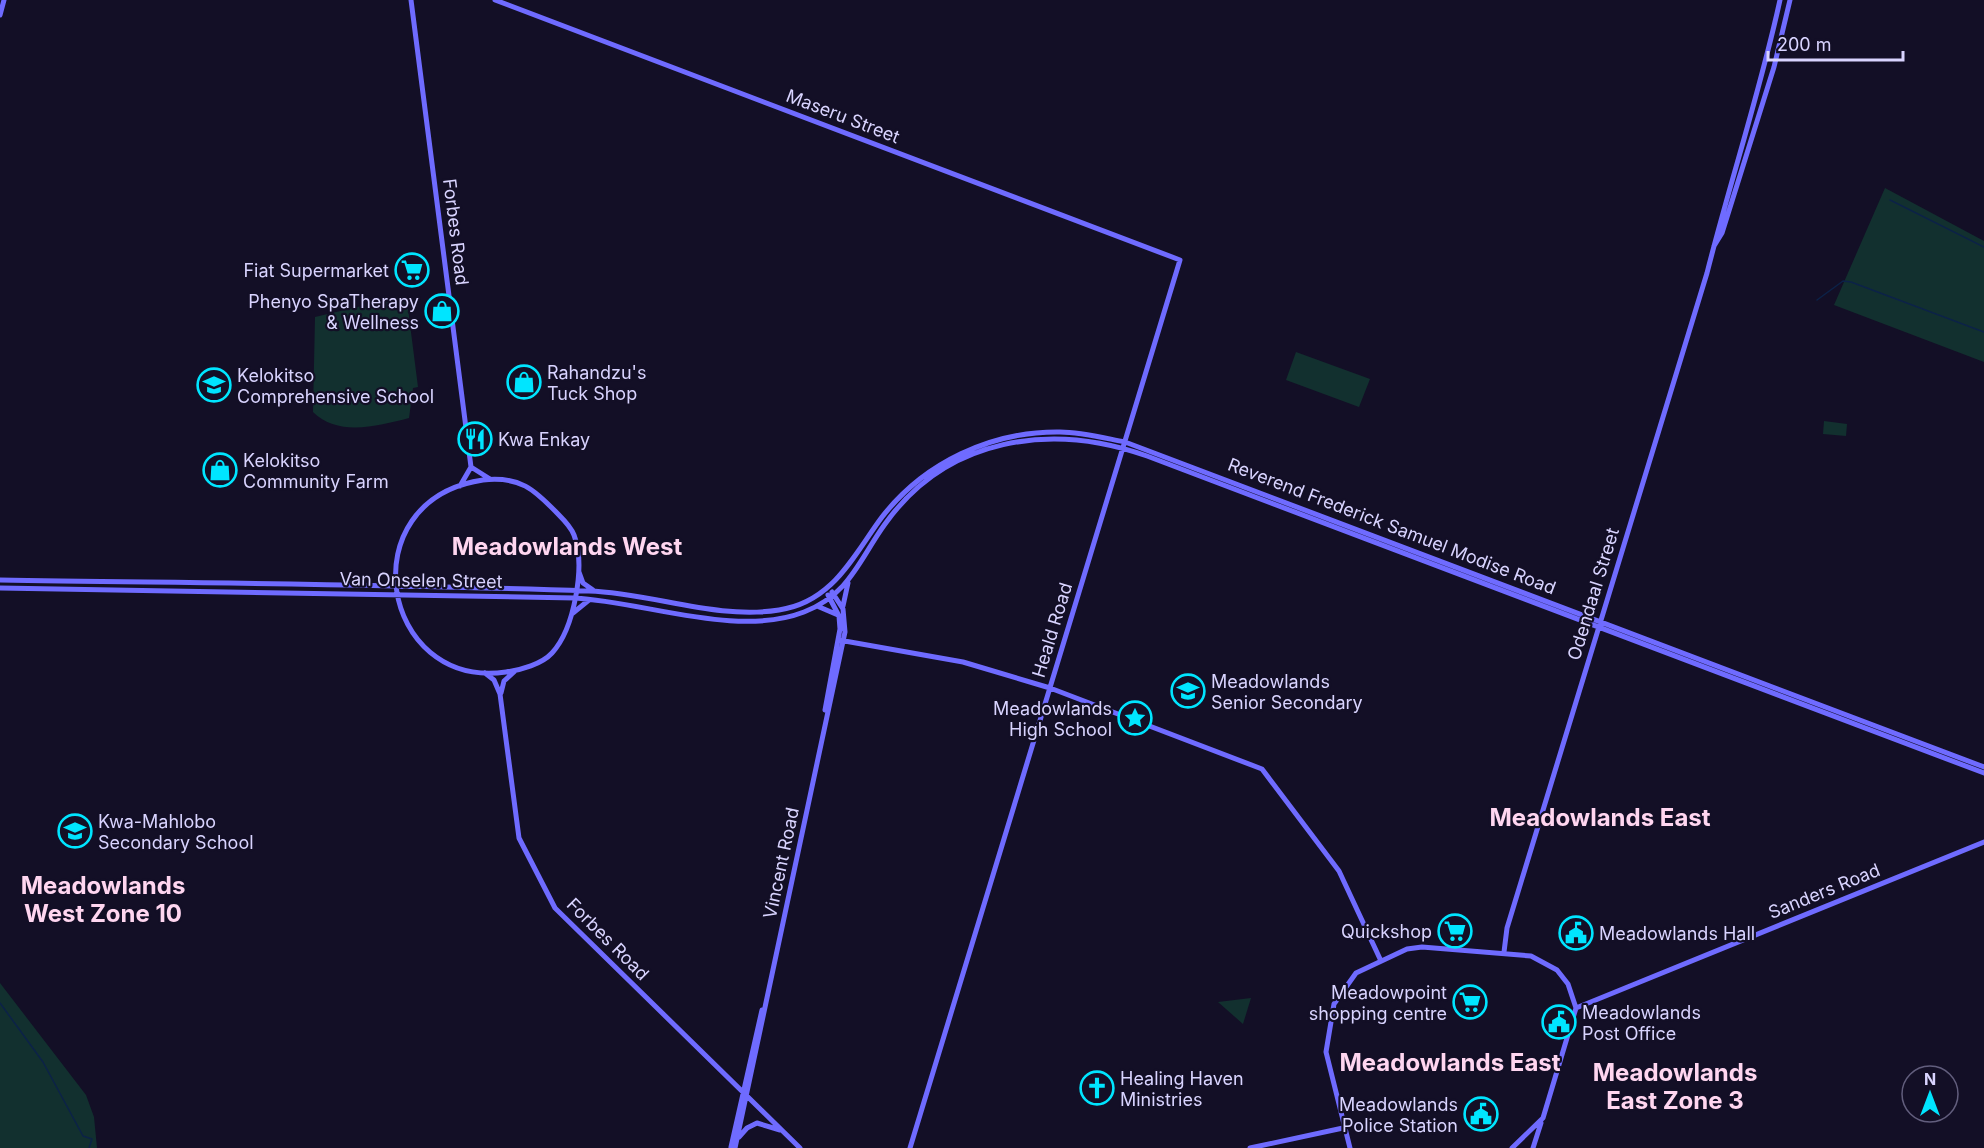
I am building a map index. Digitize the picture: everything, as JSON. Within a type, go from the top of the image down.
[{"type":"street","points":[[0,15],[3,0]]},
{"type":"street","name":"Forbes Road","points":[[411,0],[471,467]]},
{"type":"street","name":"Maseru Street","points":[[495,0],[1180,260]]},
{"type":"street","name":"Odendaal Street","points":[[1714,246],[1713,240],[1766,63],[1780,0]]},
{"type":"street","name":"Odendaal Street","points":[[1504,952],[1507,928],[1714,246],[1722,233],[1764,101],[1790,0]]},
{"type":"street","name":"Heald Road","points":[[910,1148],[1180,260]]},
{"type":"street","name":"Reverend Frederick Samuel Modise Road","points":[[827,589],[847,569],[899,498],[927,474],[968,450],[994,440],[1043,432],[1084,434],[1124,445],[1984,766]]},
{"type":"street","name":"Reverend Frederick Samuel Modise Road","points":[[832,596],[848,582],[884,525],[901,504],[926,481],[972,455],[992,447],[1041,438],[1068,438],[1124,445]]},
{"type":"street","points":[[460,486],[471,467],[490,479],[528,486],[573,532],[578,568],[583,583],[598,591]]},
{"type":"street","points":[[490,479],[460,486],[435,498],[413,521],[398,552],[394,586],[405,620],[424,645],[448,662],[484,672],[517,670]]},
{"type":"street","points":[[571,616],[578,568]]},
{"type":"street","name":"Van Onselen Street","points":[[0,580],[576,590],[598,591],[712,609],[769,611],[803,603],[827,589]]},
{"type":"street","points":[[843,609],[848,582]]},
{"type":"street","name":"Van Onselen Street","points":[[0,588],[574,598],[723,619],[779,618],[818,606],[832,596]]},
{"type":"street","name":"Vincent Road","points":[[733,1148],[846,626],[843,609],[827,589]]},
{"type":"street","name":"Vincent Road","points":[[832,596],[839,616],[841,641]]},
{"type":"street","points":[[500,694],[504,681],[517,670],[551,654],[571,616],[582,603],[591,599]]},
{"type":"street","points":[[818,606],[839,616]]},
{"type":"street","name":"Reverend Frederick Samuel Modise Road","points":[[1599,624],[1984,773]]},
{"type":"street","points":[[841,641],[963,662],[1050,688],[1262,769],[1339,871],[1380,961]]},
{"type":"street","name":"Forbes Road","points":[[484,672],[494,680],[500,694],[519,838],[549,899],[555,908],[800,1148]]},
{"type":"street","name":"Sanders Road","points":[[1576,1008],[1984,842]]},
{"type":"street","points":[[1350,1148],[1343,1128],[1326,1052],[1332,1010],[1336,999],[1352,976],[1380,961],[1414,948],[1504,952],[1531,956],[1557,970],[1568,984],[1576,1008],[1533,1148]]},
{"type":"street","name":"Vincent Road","points":[[733,1148],[737,1140],[745,1094]]},
{"type":"street","points":[[1512,1148],[1543,1118]]},
{"type":"street","points":[[737,1140],[747,1128],[758,1123],[784,1132]]},
{"type":"street","points":[[1250,1148],[1343,1128]]},
{"type":"green space","points":[[1885,188],[1984,241],[1984,362],[1834,305]]},
{"type":"green space","points":[[404,296],[407,301],[418,387],[413,388],[409,418],[359,427],[334,425],[323,420],[313,412],[315,317]]},
{"type":"green space","points":[[1296,352],[1370,379],[1359,407],[1286,380]]},
{"type":"green space","points":[[1824,421],[1847,424],[1846,436],[1823,434]]},
{"type":"green space","points":[[0,983],[86,1095],[94,1117],[97,1148],[0,1148]]},
{"type":"green space","points":[[1251,998],[1243,1024],[1218,1002]]},
{"type":"waterway","points":[[1890,200],[1984,247]]},
{"type":"waterway","points":[[1817,300],[1843,281],[1851,282],[1984,332]]},
{"type":"waterway","points":[[0,1003],[43,1062],[83,1136],[92,1139],[89,1148]]},
{"type":"place","name":"Fiat Supermarket","points":[[412,270]]},
{"type":"place","name":"Phenyo SpaTherapy & Wellness","points":[[442,311]]},
{"type":"place","name":"Rahandzu's Tuck Shop","points":[[524,382]]},
{"type":"place","name":"Kelokitso Comprehensive School","points":[[214,385]]},
{"type":"place","name":"Kwa Enkay","points":[[475,439]]},
{"type":"place","name":"Kelokitso Community Farm","points":[[220,470]]},
{"type":"place","name":"Meadowlands Senior Secondary","points":[[1188,691]]},
{"type":"place","name":"Meadowlands High School","points":[[1135,718]]},
{"type":"place","name":"Kwa-Mahlobo Secondary School","points":[[75,831]]},
{"type":"place","name":"Quickshop","points":[[1455,931]]},
{"type":"place","name":"Meadowlands Hall","points":[[1576,933]]},
{"type":"place","name":"Meadowpoint shopping centre","points":[[1470,1002]]},
{"type":"place","name":"Meadowlands Post Office","points":[[1559,1022]]},
{"type":"place","name":"Healing Haven Ministries","points":[[1097,1088]]},
{"type":"place","name":"Meadowlands Police Station","points":[[1481,1114]]},
{"type":"district","name":"Meadowlands West","points":[[567,546]]},
{"type":"district","name":"Meadowlands East","points":[[1600,817]]},
{"type":"district","name":"Meadowlands West Zone 10","points":[[103,899]]},
{"type":"district","name":"Meadowlands East","points":[[1450,1062]]},
{"type":"district","name":"Meadowlands East Zone 3","points":[[1675,1086]]}]
